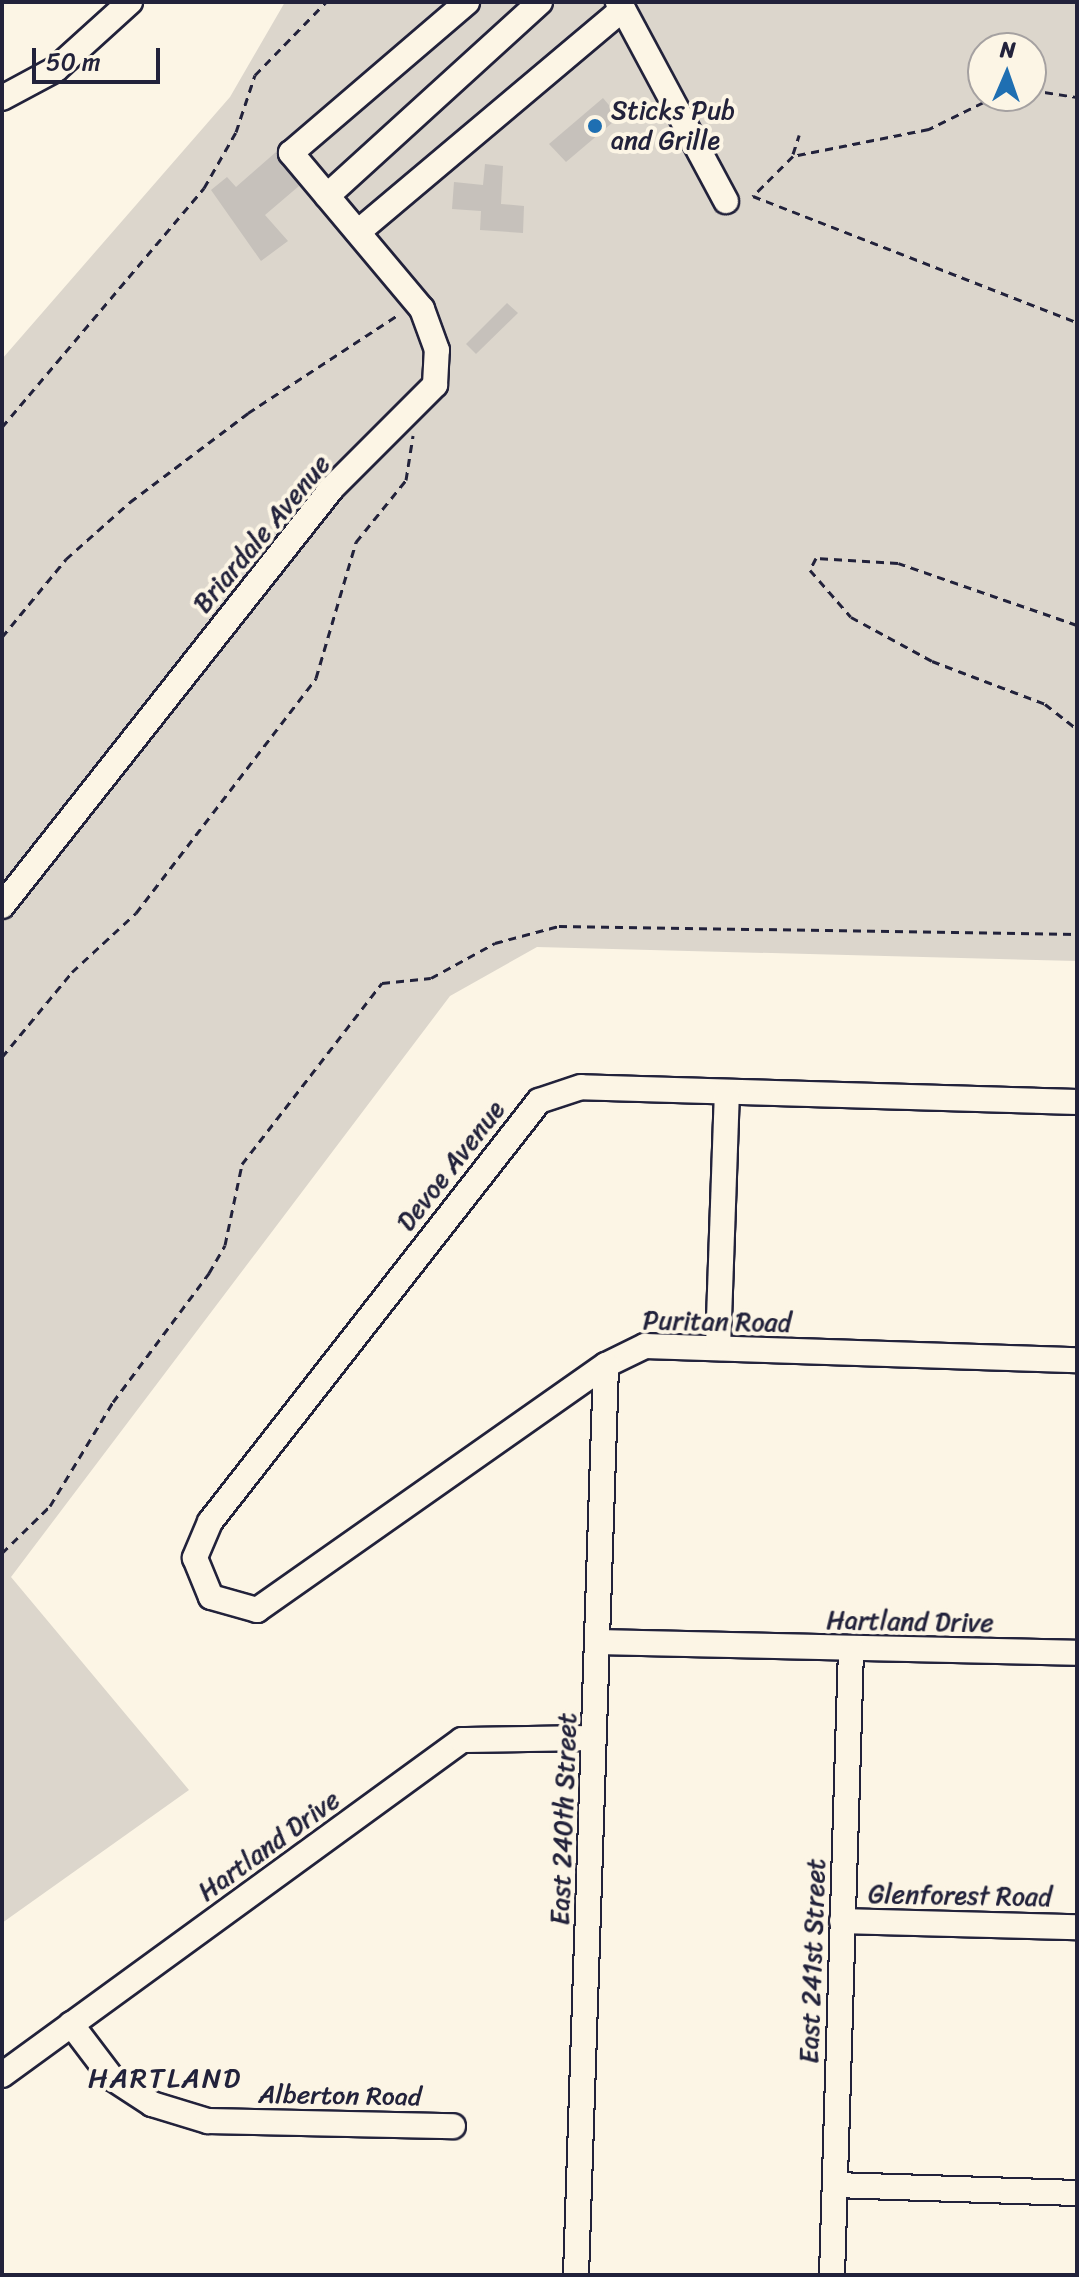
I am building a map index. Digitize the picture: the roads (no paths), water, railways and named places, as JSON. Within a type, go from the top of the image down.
[{"type":"street","points":[[2,98],[56,69],[130,2]]},
{"type":"street","name":"Briardale Avenue","points":[[2,906],[332,488],[435,385],[437,350],[422,309],[291,153],[467,2]]},
{"type":"street","points":[[327,196],[540,2]]},
{"type":"street","points":[[358,232],[620,5],[726,201]]},
{"type":"street","name":"Devoe Avenue","points":[[289,1590],[257,1610],[231,1607],[201,1580],[197,1544],[539,1101],[581,1087],[1077,1102]]},
{"type":"street","points":[[718,1348],[727,1092]]},
{"type":"street","name":"Puritan Road","points":[[289,1590],[606,1365],[645,1346],[1077,1360]]},
{"type":"street","name":"East 240th Street","points":[[576,2275],[606,1365]]},
{"type":"street","name":"Hartland Drive","points":[[598,1642],[1077,1653]]},
{"type":"street","name":"East 241st Street","points":[[832,2275],[851,1649]]},
{"type":"street","name":"Hartland Drive","points":[[2,2075],[462,1740],[594,1738]]},
{"type":"street","name":"Glenforest Road","points":[[842,1921],[1077,1927]]},
{"type":"street","name":"Alberton Road","points":[[71,2024],[112,2078],[152,2104],[208,2121],[453,2126]]},
{"type":"street","points":[[835,2185],[1077,2193]]},
{"type":"place","name":"Sticks Pub and Grille","points":[[595,126]]},
{"type":"district","name":"HARTLAND","points":[[165,2078]]}]
